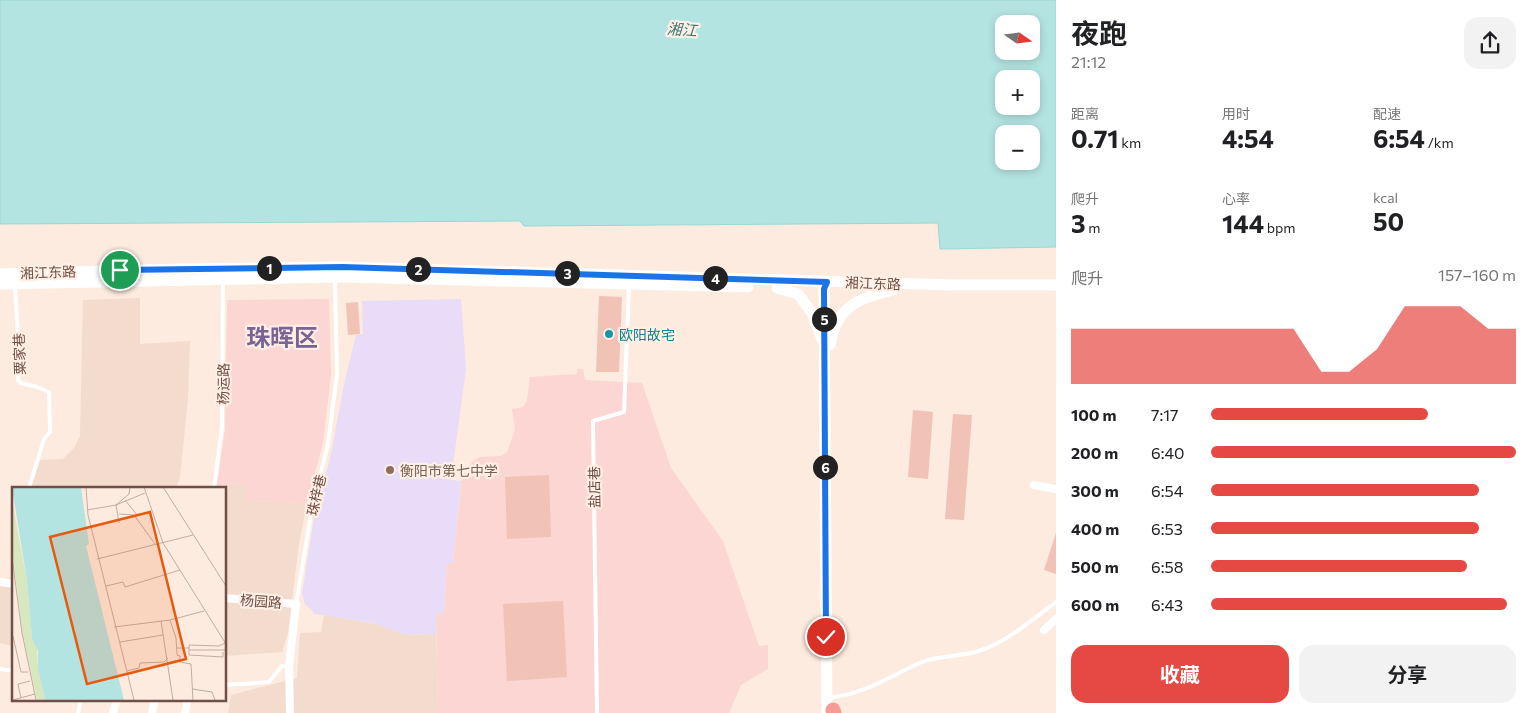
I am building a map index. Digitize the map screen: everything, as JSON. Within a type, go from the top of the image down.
[{"type":"main road","name":"湘江东路","points":[[0,274],[343,267],[893,290],[1056,292]]},
{"type":"main road","name":"湘江东路","points":[[0,284],[335,277],[777,288],[1056,285]]},
{"type":"main road","points":[[827,286],[830,710]]},
{"type":"main road","points":[[777,288],[798,294],[812,312],[827,346]]},
{"type":"main road","points":[[827,346],[839,318],[852,304],[893,290]]},
{"type":"street","points":[[1034,485],[1056,489]]},
{"type":"street","name":"杨园路","points":[[226,598],[296,604]]},
{"type":"street","name":"珠梓巷","points":[[290,713],[289,666],[296,604]]},
{"type":"street","points":[[1044,630],[1056,619]]},
{"type":"street","points":[[114,713],[117,700]]},
{"type":"street","points":[[152,713],[155,700]]},
{"type":"street","points":[[185,713],[188,700]]},
{"type":"lane","name":"珠梓巷","points":[[296,604],[311,514],[328,444],[336,385],[335,277]]},
{"type":"lane","name":"杨运路","points":[[214,487],[222,428],[222,280]]},
{"type":"lane","name":"粟家巷","points":[[15,284],[19,354],[18,380],[21,383],[49,392],[50,432],[44,439],[29,487]]},
{"type":"lane","name":"盐店巷","points":[[597,713],[593,421],[624,412],[630,284]]},
{"type":"lane","points":[[830,710],[854,693],[925,661],[981,651],[1000,642],[1056,602]]},
{"type":"lane","points":[[226,685],[269,682],[282,666],[289,666]]},
{"type":"lane","points":[[78,713],[81,700]]},
{"type":"shaded area","points":[[140,298],[140,344],[190,341],[188,398],[180,477],[176,487],[31,487],[40,460],[63,459],[74,448],[80,436],[83,300]]},
{"type":"shaded area","points":[[329,299],[331,375],[323,443],[307,503],[245,501],[244,484],[217,485],[225,429],[227,300]]},
{"type":"shaded area","name":"衡阳市第七中学","points":[[461,299],[466,369],[451,480],[461,481],[453,563],[447,563],[444,612],[436,614],[436,634],[405,635],[374,623],[314,614],[305,604],[302,594],[314,518],[330,459],[345,380],[356,335],[363,334],[362,301]]},
{"type":"shaded area","points":[[577,369],[583,369],[585,380],[642,383],[671,468],[723,541],[759,646],[768,645],[768,669],[741,685],[729,713],[438,713],[436,614],[444,612],[447,563],[453,563],[462,475],[473,461],[480,457],[501,456],[507,452],[515,430],[512,409],[523,407],[527,401],[530,377],[577,374]]},
{"type":"shaded area","points":[[245,484],[245,501],[307,503],[299,544],[288,633],[282,652],[226,656],[226,487],[217,487],[217,485]]},
{"type":"shaded area","points":[[0,586],[12,588],[12,646],[0,643]]},
{"type":"shaded area","points":[[324,615],[377,624],[405,635],[436,634],[438,713],[228,713],[231,695],[297,678],[300,633],[321,632]]},
{"type":"water","name":"湘江","points":[[0,0],[1056,0],[1056,247],[940,249],[938,223],[524,226],[520,221],[0,224]]},
{"type":"building","name":"欧阳故宅","points":[[599,296],[622,297],[619,372],[596,372]]},
{"type":"building","points":[[358,302],[360,334],[348,335],[346,303]]},
{"type":"building","points":[[913,410],[933,412],[928,479],[908,477]]},
{"type":"building","points":[[953,414],[972,415],[964,520],[945,519]]},
{"type":"building","points":[[549,475],[551,537],[507,539],[505,477]]},
{"type":"building","points":[[1056,533],[1056,574],[1044,570]]},
{"type":"building","points":[[563,601],[567,677],[507,681],[503,604]]},
{"type":"place","name":"欧阳故宅","points":[[609,334]]},
{"type":"place","name":"衡阳市第七中学","points":[[390,470]]},
{"type":"district","name":"珠晖区","points":[[282,336]]},
{"type":"route","points":[[120,270],[343,267],[827,282],[824,289],[826,637]]}]
